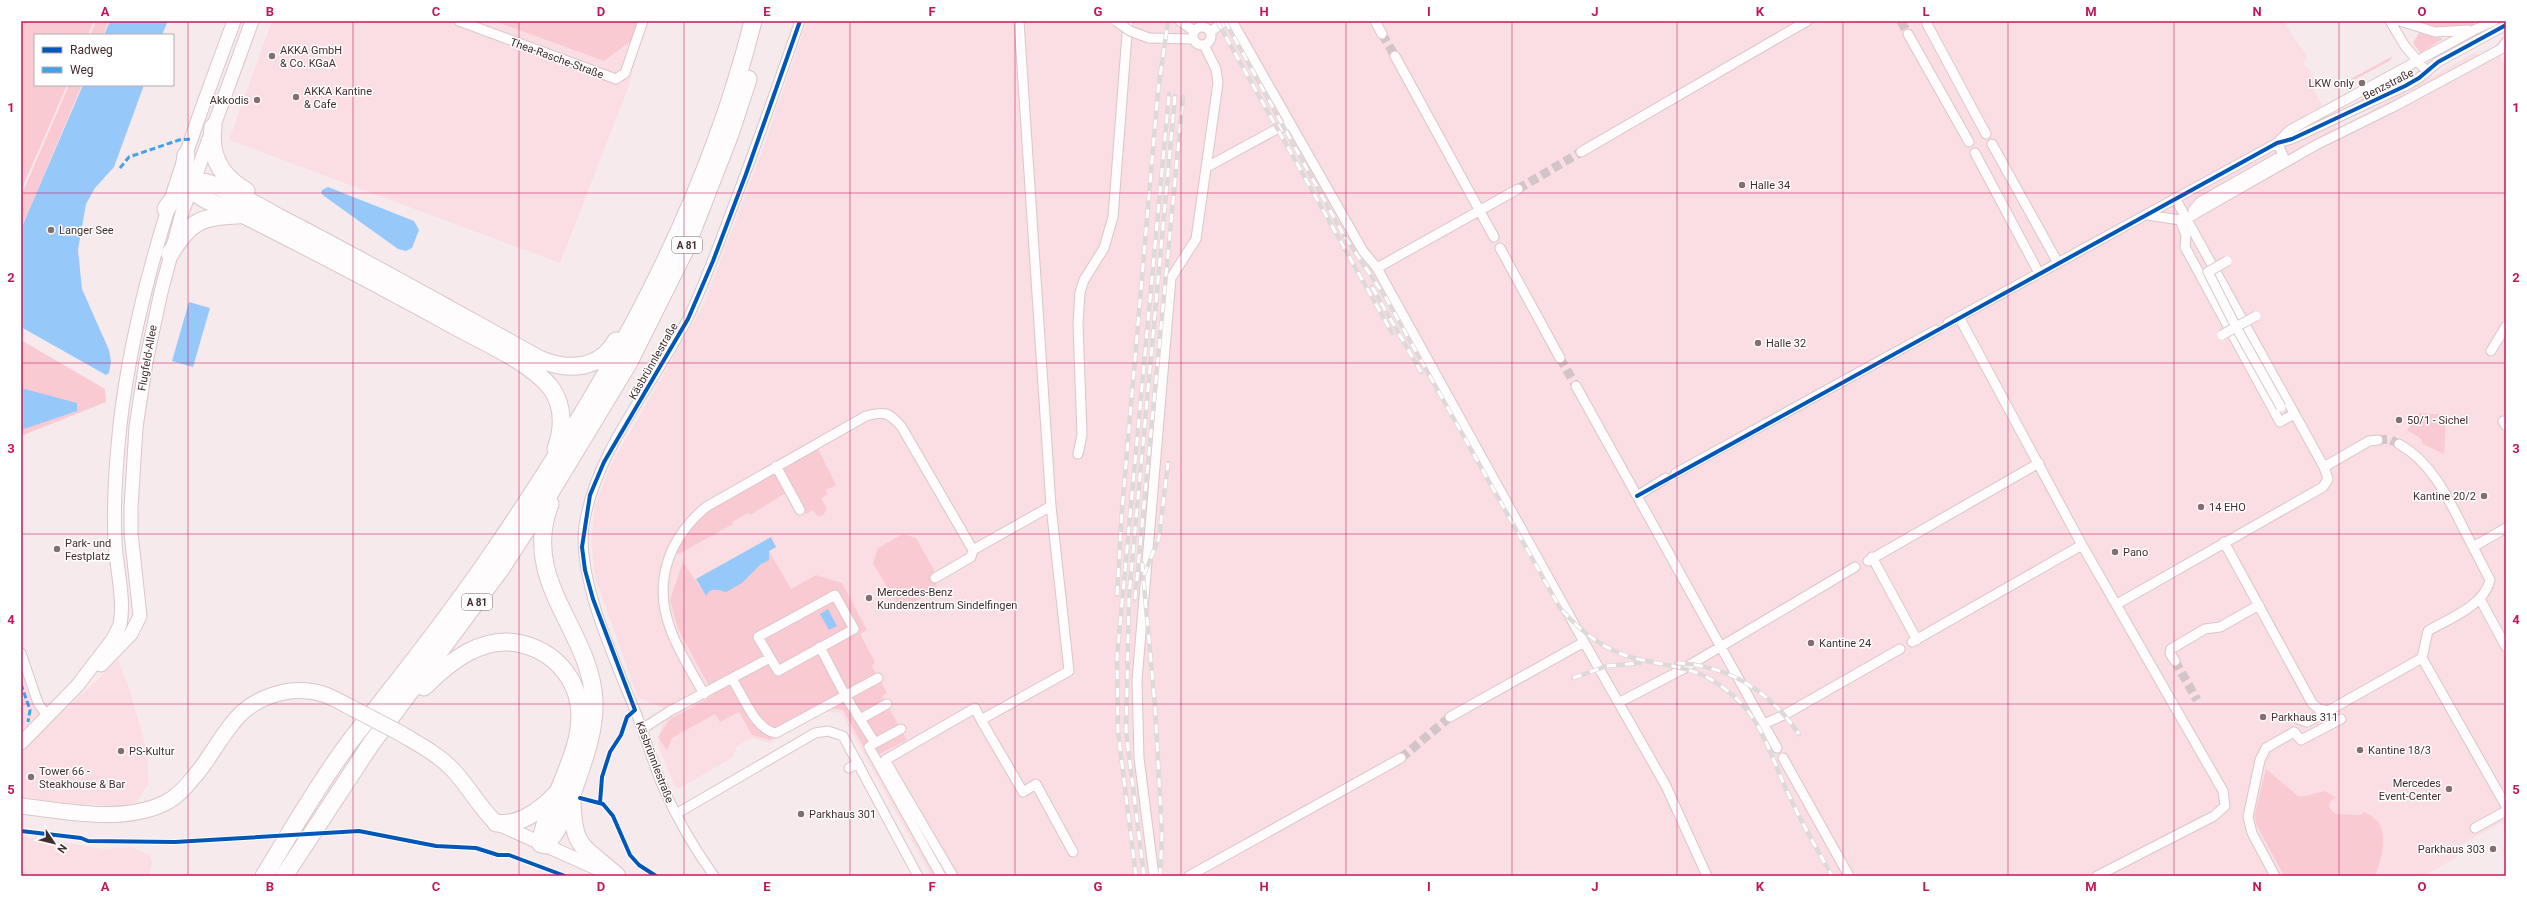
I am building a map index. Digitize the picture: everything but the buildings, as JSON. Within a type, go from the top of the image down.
[{"type":"highway","name":"A 81","points":[[264,876],[341,753],[431,640],[547,473],[618,355],[671,250],[727,106],[753,21]]},
{"type":"highway","name":"A 81","points":[[284,876],[371,744],[502,568],[574,454],[629,362],[684,252],[730,134],[764,21]]},
{"type":"highway","points":[[213,127],[211,139],[214,158],[227,178],[365,262],[539,359],[556,366],[568,367],[592,364],[600,360],[612,348],[671,250]]},
{"type":"highway","points":[[186,155],[184,175],[190,188],[203,197],[244,215],[414,304],[520,362],[536,374],[556,396],[561,415],[562,433],[547,473]]},
{"type":"highway","points":[[166,209],[175,198],[200,182],[217,187],[365,262]]},
{"type":"highway","points":[[170,254],[188,230],[203,219],[212,216],[244,215]]},
{"type":"highway","points":[[543,844],[543,829],[565,793],[591,738],[594,700],[590,679],[583,656],[547,576],[542,536],[549,507],[574,454]]},
{"type":"highway","points":[[371,744],[383,737],[423,688],[458,658],[473,650],[493,643],[518,643],[529,646],[557,662],[571,681],[578,698],[579,729],[570,762],[565,793],[578,842],[587,853],[617,876]]},
{"type":"highway","points":[[496,823],[506,824],[523,819],[565,793]]},
{"type":"main road","name":"Flugfeld-Allee","points":[[77,686],[112,639],[121,619],[114,516],[120,424],[140,309],[166,209],[234,21]]},
{"type":"main road","name":"Flugfeld-Allee","points":[[21,743],[77,686],[128,638],[140,616],[131,533],[136,427],[149,349],[170,254],[190,188],[252,21]]},
{"type":"main road","points":[[25,805],[90,813],[144,810],[173,799],[205,764],[231,724],[246,709],[265,697],[292,692],[309,692],[323,694],[350,707],[433,752],[452,769],[486,814],[496,823],[613,876]]},
{"type":"street","name":"Thea-Rasche-Straße","points":[[459,21],[616,79],[625,73],[643,21]]},
{"type":"street","name":"Käsbrünnlestraße","points":[[714,876],[694,848],[663,788],[596,606],[585,570],[582,547],[590,495],[604,462],[691,311],[743,182],[800,21]]},
{"type":"street","points":[[981,720],[1069,671],[1051,506],[1019,21]]},
{"type":"street","points":[[1116,21],[1130,31],[1148,38],[1206,28],[1210,32]]},
{"type":"street","points":[[1078,454],[1082,435],[1078,324],[1080,292],[1084,280],[1109,236],[1113,217],[1128,21]]},
{"type":"street","points":[[1180,21],[1196,30]]},
{"type":"street","points":[[1196,30],[1196,44],[1204,45],[1209,42],[1210,32],[1225,21]]},
{"type":"street","points":[[1232,21],[1363,251],[1377,268],[1584,642],[1620,702],[1666,786],[1708,876]]},
{"type":"street","points":[[1375,21],[1382,34]]},
{"type":"street","points":[[1581,152],[1807,21]]},
{"type":"street","name":"Benzstraße","points":[[2390,21],[2427,72]]},
{"type":"street","name":"Benzstraße","points":[[2400,21],[2435,32],[2474,30]]},
{"type":"street","name":"Benzstraße","points":[[2314,123],[2326,111],[2417,60],[2494,21]]},
{"type":"street","points":[[1927,24],[1986,134]]},
{"type":"street","name":"Benzstraße","points":[[2314,123],[2405,86],[2427,72],[2438,62],[2504,27]]},
{"type":"street","points":[[1908,34],[1969,142]]},
{"type":"street","points":[[2147,215],[2187,218],[2316,145],[2397,105],[2501,49],[2506,42]]},
{"type":"street","points":[[1154,876],[1139,758],[1137,719],[1138,665],[1171,278],[1196,239],[1208,167],[1218,83],[1216,69],[1204,45]]},
{"type":"street","points":[[1395,56],[1435,133],[1481,211],[1494,237]]},
{"type":"street","points":[[1948,323],[2277,143],[2290,130],[2314,123]]},
{"type":"street","points":[[1208,167],[1277,129],[1290,124]]},
{"type":"street","points":[[2116,604],[2323,487],[2328,479],[2324,467],[2287,418],[2185,247],[2187,218],[2200,202],[2283,155],[2277,143]]},
{"type":"street","points":[[1992,144],[2058,263]]},
{"type":"street","points":[[1975,153],[2039,273]]},
{"type":"street","points":[[1116,167],[1121,176]]},
{"type":"street","points":[[1377,268],[1518,189]]},
{"type":"street","points":[[2175,198],[2187,218],[2287,418]]},
{"type":"street","points":[[1500,248],[1560,358]]},
{"type":"street","points":[[2227,262],[2208,272],[2236,327],[2287,418]]},
{"type":"street","points":[[2222,335],[2256,316]]},
{"type":"street","points":[[1959,317],[2082,545],[2223,791],[2225,806],[2214,816],[2097,876]]},
{"type":"street","points":[[2491,351],[2506,326]]},
{"type":"street","points":[[1676,473],[1936,330]]},
{"type":"street","points":[[1576,386],[1777,748]]},
{"type":"street","points":[[704,694],[670,627],[664,598],[664,578],[668,558],[673,544],[693,517],[706,507],[866,416],[878,413],[889,414],[902,426],[972,550],[971,557],[935,578]]},
{"type":"street","points":[[2324,467],[2369,441],[2378,440]]},
{"type":"street","points":[[2399,444],[2419,457],[2442,486],[2490,580],[2488,590],[2480,600],[2428,631],[2422,658],[2506,806]]},
{"type":"street","points":[[2039,463],[1870,559],[1915,641],[2082,545]]},
{"type":"street","points":[[776,466],[800,510]]},
{"type":"street","points":[[1637,496],[1666,478]]},
{"type":"street","points":[[972,550],[1051,506]]},
{"type":"street","points":[[2473,547],[2506,528]]},
{"type":"street","points":[[2224,542],[2312,703],[2319,709],[2328,711]]},
{"type":"street","points":[[1620,702],[1683,669],[1721,645],[1855,568]]},
{"type":"street","points":[[835,595],[854,629],[820,646],[778,671],[770,658],[758,637],[835,595]]},
{"type":"street","points":[[2480,600],[2506,647]]},
{"type":"street","points":[[2175,661],[2170,653],[2171,648],[2205,629],[2220,627],[2259,605]]},
{"type":"street","points":[[1450,717],[1584,642]]},
{"type":"street","points":[[820,646],[846,697],[875,743]]},
{"type":"street","points":[[1764,724],[1786,714],[1900,649]]},
{"type":"street","points":[[21,653],[38,703],[48,717]]},
{"type":"street","points":[[642,729],[770,658]]},
{"type":"street","points":[[2298,719],[2307,722],[2422,658]]},
{"type":"street","points":[[732,679],[761,725],[770,732],[780,732],[878,678]]},
{"type":"street","points":[[860,719],[887,704]]},
{"type":"street","points":[[953,876],[885,760],[975,708],[1023,792],[1036,784],[1073,852]]},
{"type":"street","points":[[2275,876],[2249,827],[2248,817],[2260,760],[2266,748],[2294,732],[2301,740],[2341,719]]},
{"type":"street","points":[[901,730],[869,747],[940,876]]},
{"type":"street","points":[[676,814],[816,733],[828,731],[843,736],[858,763],[880,816],[918,876]]},
{"type":"street","points":[[1189,876],[1401,758]]},
{"type":"street","points":[[1783,758],[1849,876]]},
{"type":"street","points":[[849,768],[858,763]]},
{"type":"street","points":[[2475,828],[2506,811]]},
{"type":"shaded area","points":[[21,21],[94,21],[88,34],[34,34],[34,86],[67,86],[21,191]]},
{"type":"shaded area","points":[[96,21],[109,21],[103,34],[90,34]]},
{"type":"shaded area","points":[[272,21],[646,21],[628,88],[560,263],[229,140]]},
{"type":"shaded area","points":[[494,21],[637,21],[632,40],[604,61]]},
{"type":"shaded area","points":[[807,21],[2283,21],[2307,57],[2303,64],[2311,71],[2319,87],[2314,90],[2321,107],[2308,113],[2319,131],[2333,122],[2337,129],[2476,52],[2482,62],[2499,54],[2506,68],[2506,820],[2461,845],[2457,857],[2424,876],[931,876],[841,713],[823,711],[769,743],[752,738],[737,746],[733,757],[680,788],[677,788],[673,783],[658,745],[662,725],[670,711],[638,698],[595,577],[591,540],[595,505],[611,465],[704,304],[764,146]]},
{"type":"shaded area","points":[[2428,21],[2473,21],[2475,25],[2447,30],[2422,27]]},
{"type":"shaded area","points":[[2419,33],[2443,39],[2420,53],[2413,43]]},
{"type":"shaded area","points":[[2393,56],[2389,61],[2335,90],[2336,87]]},
{"type":"shaded area","points":[[2408,73],[2406,77],[2363,101],[2357,102]]},
{"type":"shaded area","points":[[69,86],[82,86],[21,229],[21,196]]},
{"type":"shaded area","points":[[21,340],[105,389],[106,402],[21,436]]},
{"type":"shaded area","points":[[2420,413],[2446,415],[2444,454],[2423,444],[2420,438],[2407,430]]},
{"type":"shaded area","points":[[817,447],[836,485],[826,490],[828,494],[821,498],[827,509],[824,514],[818,517],[813,510],[806,514],[792,489],[750,515],[748,513],[732,522],[733,524],[679,554],[675,553],[686,532],[703,514]]},
{"type":"shaded area","points":[[903,534],[916,538],[934,570],[937,590],[900,609],[873,563],[878,548]]},
{"type":"shaded area","points":[[769,551],[791,589],[816,575],[842,583],[867,630],[860,634],[875,662],[872,666],[887,693],[882,696],[907,740],[870,759],[843,710],[829,708],[770,740],[752,735],[739,712],[720,722],[715,714],[672,738],[667,751],[658,737],[670,719],[714,695],[678,629],[670,600],[683,562],[706,596],[708,592],[717,589],[721,591],[728,589],[740,582],[769,560]]},
{"type":"shaded area","points":[[118,660],[130,691],[146,748],[149,783],[137,802],[120,806],[64,803],[21,797],[21,671],[34,708],[66,709]]},
{"type":"shaded area","points":[[2266,769],[2298,796],[2306,796],[2324,791],[2336,797],[2330,802],[2329,807],[2335,814],[2361,815],[2364,812],[2376,820],[2383,833],[2383,848],[2380,863],[2375,876],[2284,876],[2256,824],[2255,814]]},
{"type":"shaded area","points":[[21,836],[104,849],[133,847],[150,856],[152,863],[149,876],[21,876]]},
{"type":"water","points":[[110,21],[168,21],[162,34],[104,34]]},
{"type":"water","name":"Langer See","points":[[83,86],[144,86],[114,167],[95,188],[86,204],[78,250],[82,289],[109,350],[111,361],[109,373],[106,375],[21,327],[21,229]]},
{"type":"water","points":[[328,187],[414,221],[419,230],[412,248],[406,251],[398,249],[324,196],[321,193],[322,190]]},
{"type":"water","points":[[189,302],[210,308],[193,367],[172,361]]},
{"type":"water","points":[[21,388],[77,403],[77,411],[21,430]]},
{"type":"water","points":[[771,537],[776,547],[769,551],[769,560],[760,565],[742,583],[726,592],[712,590],[706,596],[696,579]]},
{"type":"water","points":[[828,609],[837,626],[829,630],[820,614]]},
{"type":"tunnel","points":[[1901,21],[1908,34]]},
{"type":"tunnel","points":[[1382,34],[1395,56]]},
{"type":"tunnel","points":[[1518,189],[1581,152]]},
{"type":"tunnel","points":[[1560,358],[1576,386]]},
{"type":"tunnel","points":[[2378,440],[2389,439],[2399,444]]},
{"type":"tunnel","points":[[2175,661],[2197,700]]},
{"type":"tunnel","points":[[1401,758],[1450,717]]},
{"type":"railway","points":[[1117,595],[1122,510],[1158,91],[1168,21]]},
{"type":"railway","points":[[1217,21],[1392,333]]},
{"type":"railway","points":[[1225,21],[1347,241]]},
{"type":"railway","points":[[1136,876],[1118,732],[1117,657],[1169,94]]},
{"type":"railway","points":[[1144,876],[1126,731],[1129,596],[1175,96]]},
{"type":"railway","points":[[1135,599],[1183,97]]},
{"type":"railway","points":[[1345,237],[1386,298],[1560,608],[1584,632],[1603,645],[1634,658],[1684,669],[1703,675],[1729,692],[1742,704],[1760,730],[1793,804],[1832,876]]},
{"type":"railway","points":[[1372,287],[1421,372]]},
{"type":"railway","points":[[1144,575],[1159,538],[1168,463]]},
{"type":"railway","points":[[1142,563],[1155,706],[1162,834],[1160,876]]},
{"type":"railway","points":[[1573,678],[1607,666],[1640,663]]},
{"type":"railway","points":[[1676,663],[1714,669],[1731,675],[1761,694],[1775,705],[1799,734]]},
{"type":"marked path","points":[[120,168],[129,157],[179,140],[192,139]]},
{"type":"marked path","points":[[21,684],[30,710],[28,722]]},
{"type":"cycle path","points":[[600,803],[602,777],[610,752],[621,735],[627,717],[635,710],[593,599],[585,570],[582,547],[590,495],[604,462],[688,319],[713,261],[746,174],[800,21]]},
{"type":"cycle path","points":[[1637,496],[2277,143],[2292,139],[2405,86],[2419,78],[2438,62],[2506,25]]},
{"type":"cycle path","points":[[580,798],[603,804],[613,816],[630,855],[639,865],[656,876]]},
{"type":"cycle path","points":[[21,831],[81,838],[88,841],[175,842],[359,831],[436,846],[476,848],[498,855],[509,855],[565,876]]},
{"type":"place","name":"AKKA GmbH & Co. KGaA","points":[[272,56]]},
{"type":"place","name":"LKW only","points":[[2362,83]]},
{"type":"place","name":"AKKA Kantine & Cafe","points":[[296,97]]},
{"type":"place","name":"Akkodis","points":[[257,100]]},
{"type":"place","name":"Halle 34","points":[[1742,185]]},
{"type":"place","name":"Langer See","points":[[51,230]]},
{"type":"place","name":"Halle 32","points":[[1758,343]]},
{"type":"place","name":"50/1 - Sichel","points":[[2399,420]]},
{"type":"place","name":"Kantine 20/2","points":[[2484,496]]},
{"type":"place","name":"14 EHO","points":[[2201,507]]},
{"type":"place","name":"Park- und Festplatz","points":[[57,549]]},
{"type":"place","name":"Pano","points":[[2115,552]]},
{"type":"place","name":"Mercedes-Benz Kundenzentrum Sindelfingen","points":[[869,598]]},
{"type":"place","name":"Kantine 24","points":[[1811,643]]},
{"type":"place","name":"Parkhaus 311","points":[[2263,717]]},
{"type":"place","name":"Kantine 18/3","points":[[2360,750]]},
{"type":"place","name":"PS-Kultur","points":[[121,751]]},
{"type":"place","name":"Tower 66 - Steakhouse & Bar","points":[[31,777]]},
{"type":"place","name":"Mercedes Event-Center","points":[[2449,789]]},
{"type":"place","name":"Parkhaus 301","points":[[801,814]]},
{"type":"place","name":"Parkhaus 303","points":[[2493,849]]}]
